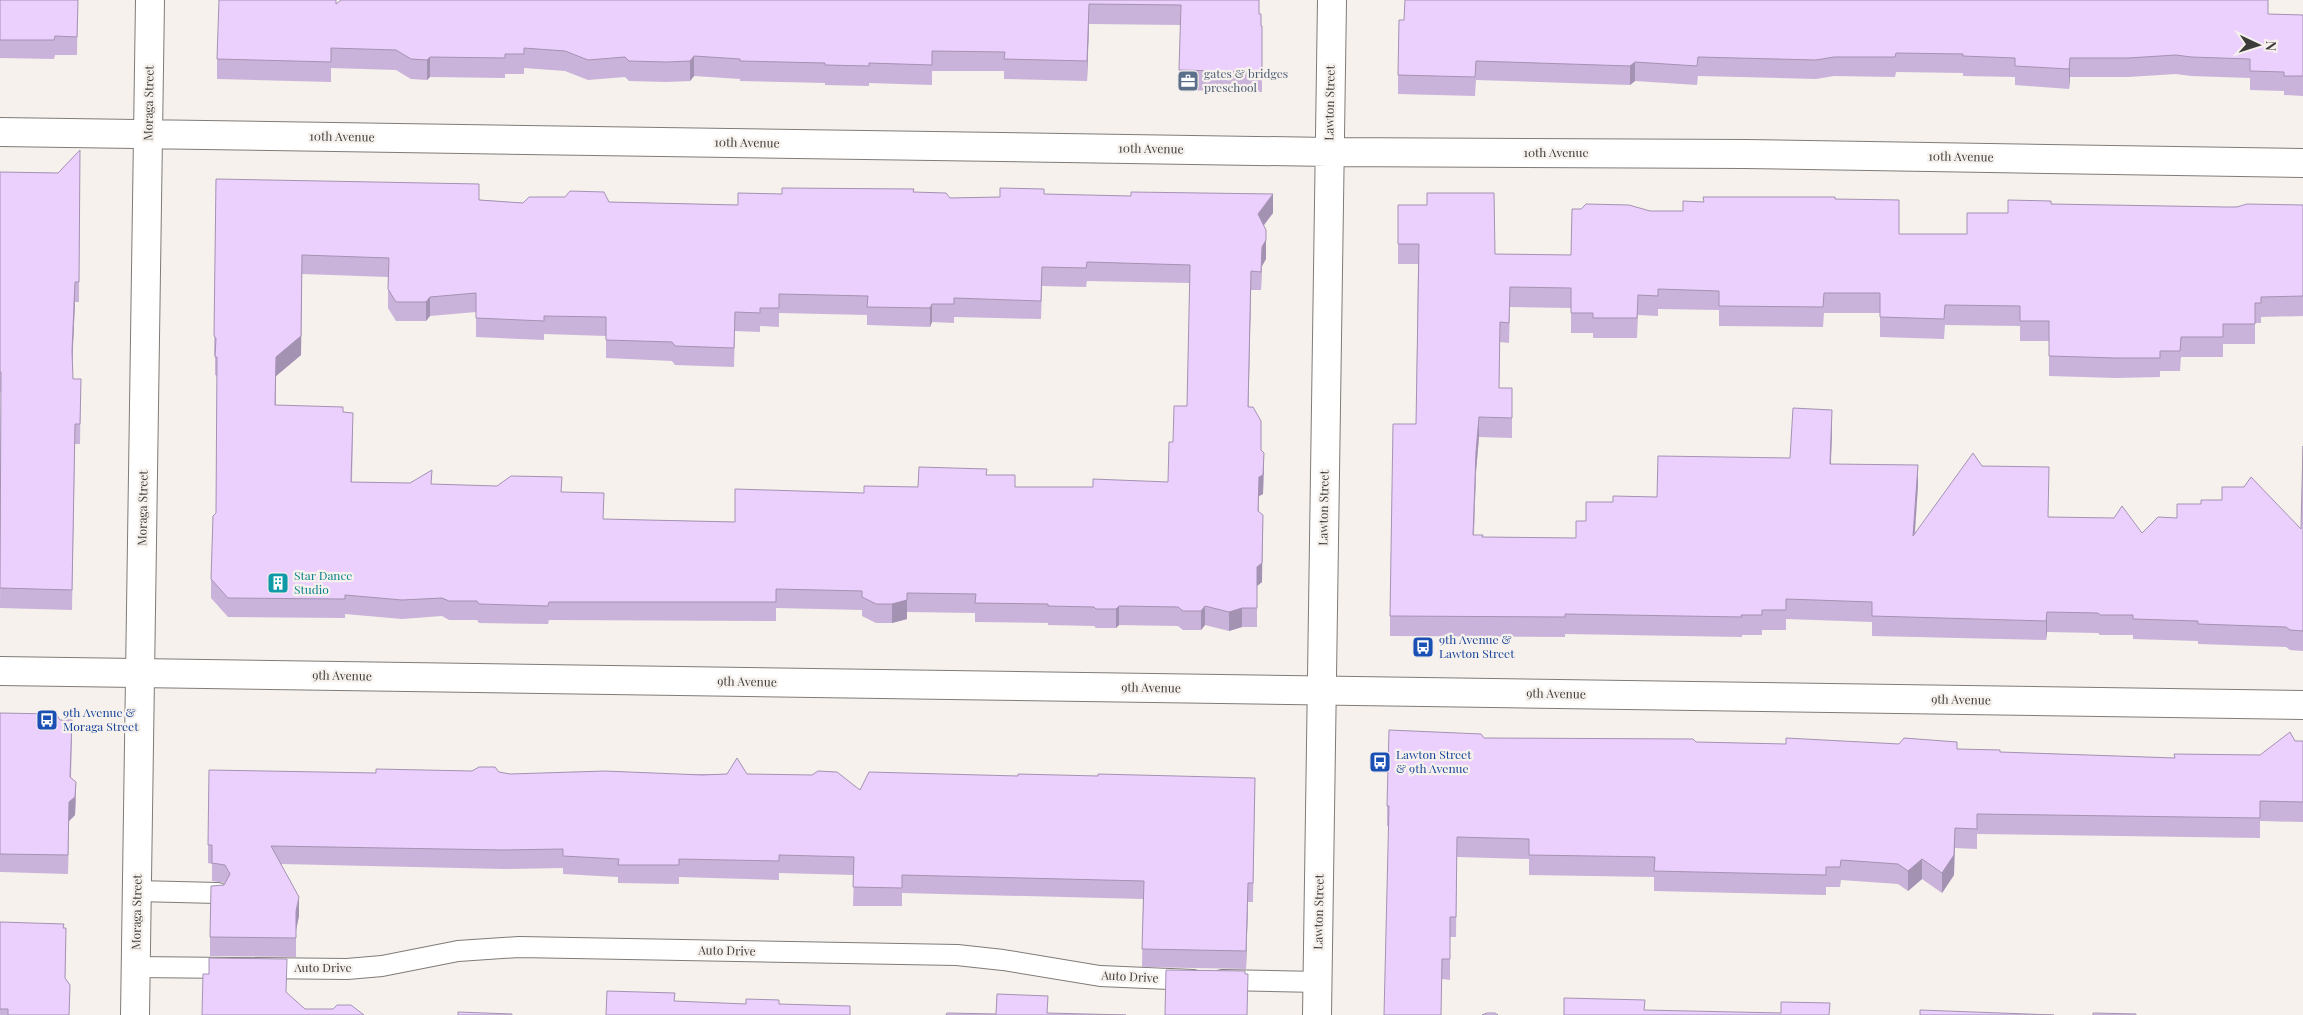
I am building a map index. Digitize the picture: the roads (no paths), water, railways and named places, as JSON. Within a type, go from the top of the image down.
[{"type":"street","name":"Moraga Street","points":[[135,1015],[150,0]]},
{"type":"street","name":"Lawton Street","points":[[1317,1015],[1332,0]]},
{"type":"street","name":"10th Avenue","points":[[0,132],[1329,152],[1735,154],[2303,163]]},
{"type":"street","name":"9th Avenue","points":[[0,671],[2303,705]]},
{"type":"lane","points":[[137,891],[218,893]]},
{"type":"lane","name":"Auto Drive","points":[[136,967],[347,969],[382,966],[458,951],[519,947],[957,955],[1131,979],[1318,982]]},
{"type":"place","name":"gates & bridges preschool","points":[[1188,81]]},
{"type":"place","name":"Star Dance Studio","points":[[278,583]]},
{"type":"place","name":"9th Avenue & Lawton Street","points":[[1423,647]]},
{"type":"place","name":"9th Avenue & Moraga Street","points":[[47,720]]},
{"type":"place","name":"Lawton Street & 9th Avenue","points":[[1380,762]]}]
